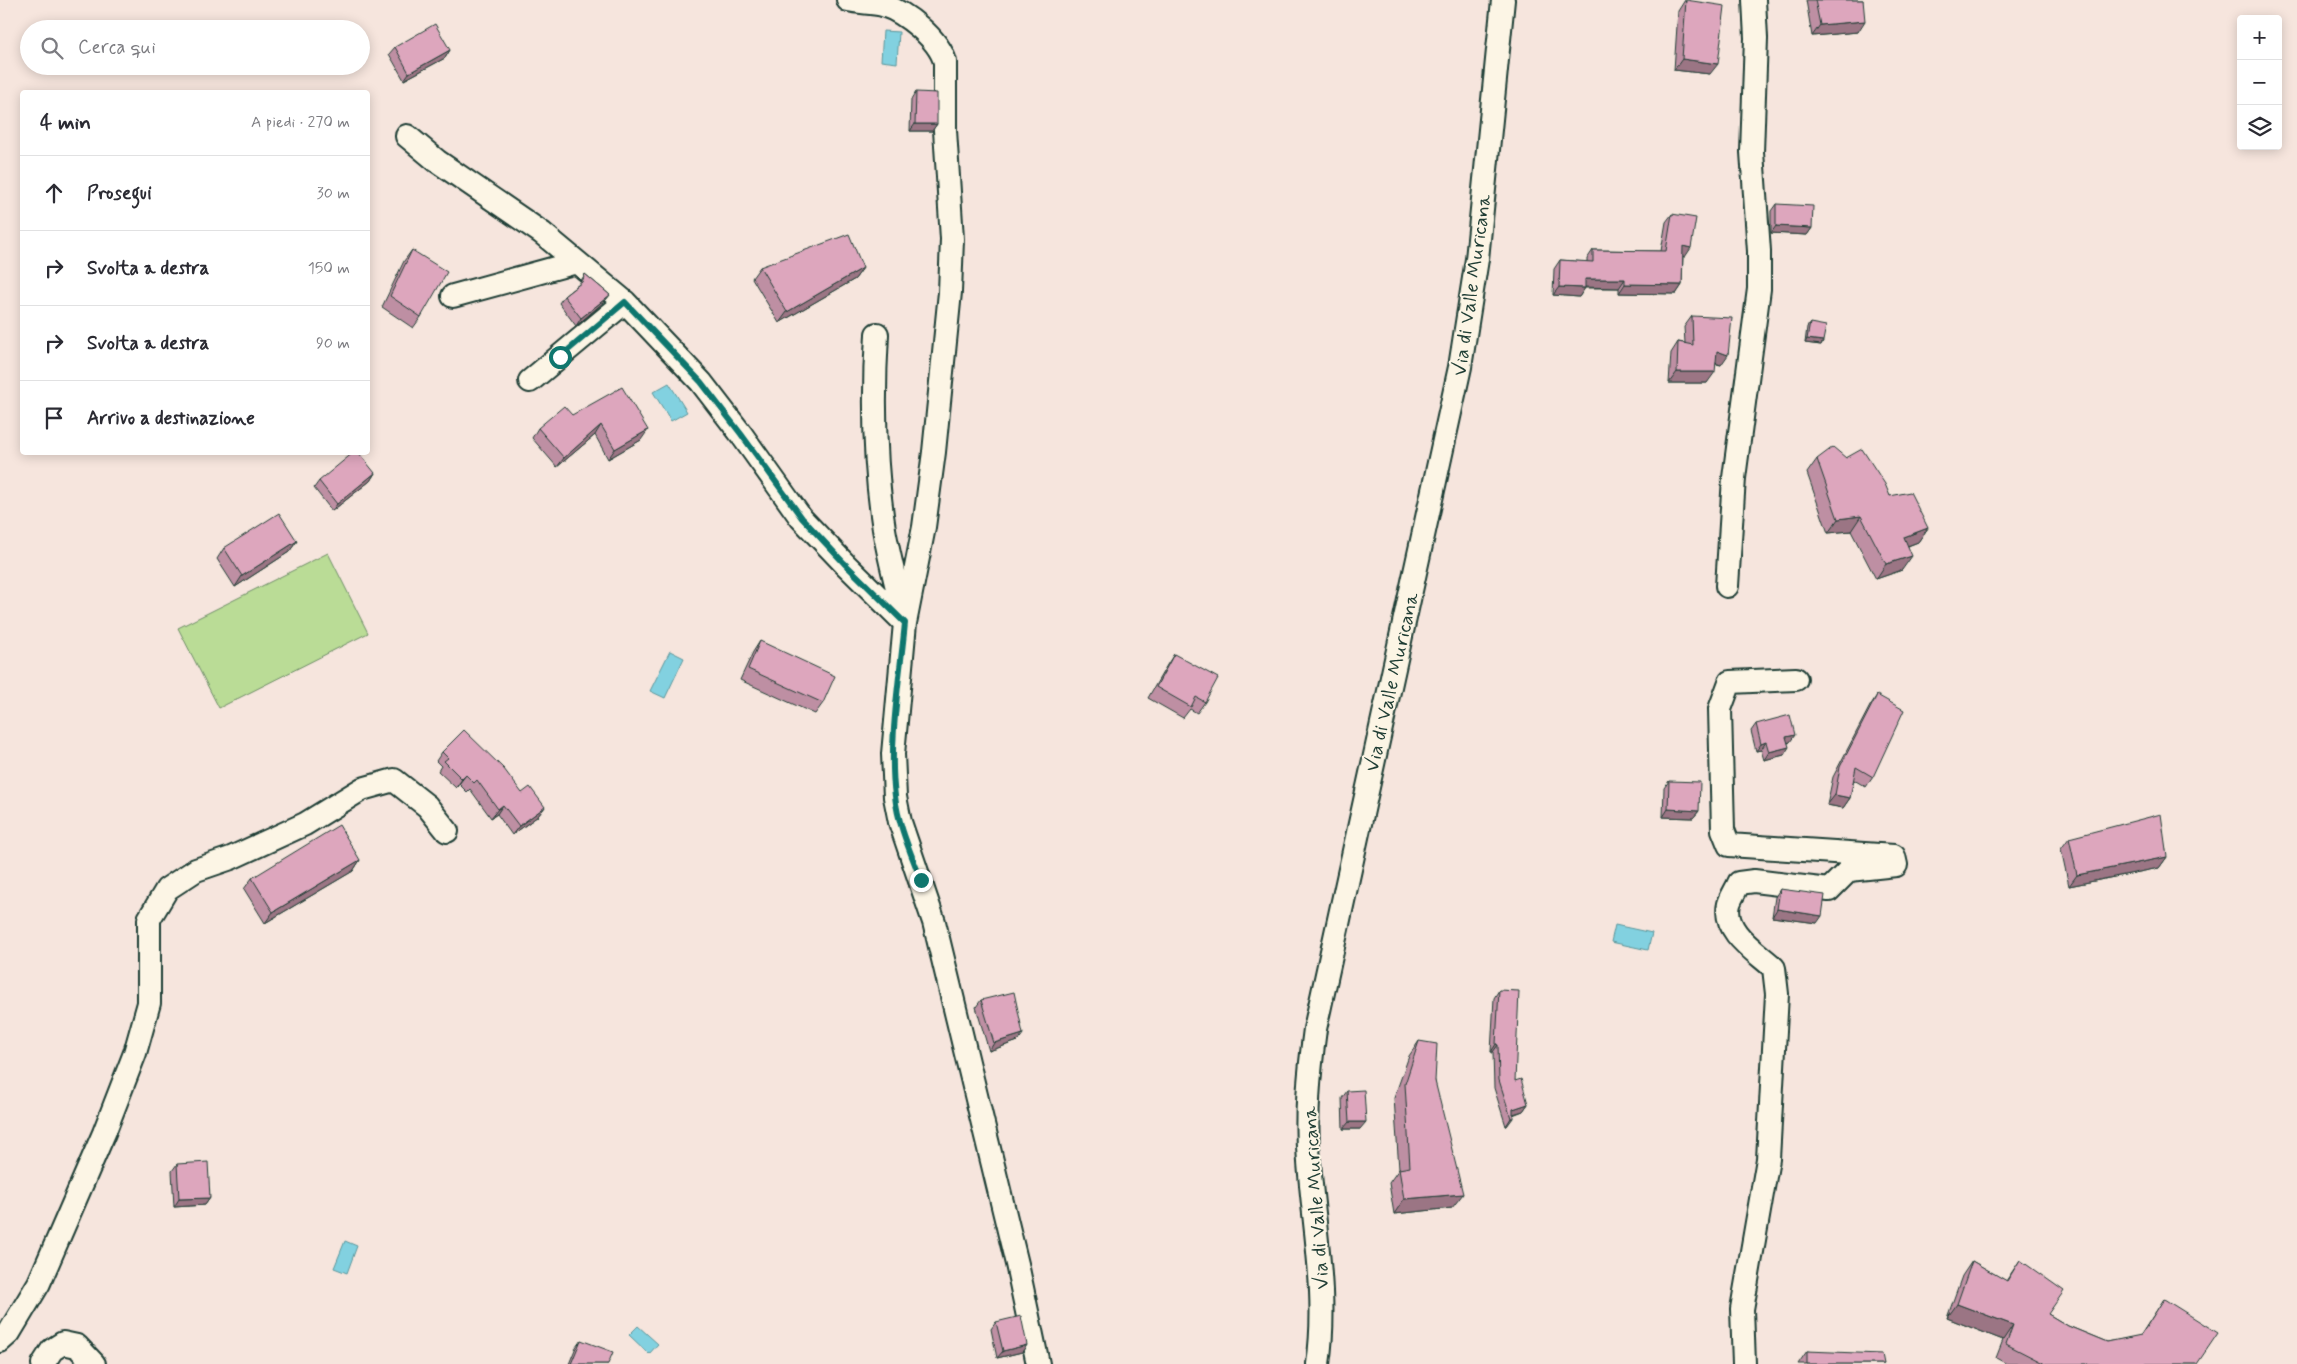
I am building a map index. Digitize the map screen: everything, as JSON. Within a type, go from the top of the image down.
[{"type":"street","points":[[848,0],[882,5],[904,15],[935,43],[944,55],[945,62],[945,130],[952,239],[952,272],[934,452],[924,527],[905,623],[894,747],[895,797],[902,828],[934,922],[1017,1264],[1038,1364]]},
{"type":"street","name":"Via di Valle Muricana","points":[[1318,1364],[1322,1330],[1322,1286],[1309,1163],[1307,1111],[1309,1073],[1317,1012],[1460,367],[1480,230],[1503,0]]},
{"type":"street","points":[[1727,586],[1734,485],[1759,289],[1759,246],[1752,152],[1756,38],[1754,0]]},
{"type":"street","points":[[408,136],[437,160],[537,230],[625,302],[676,353],[707,389],[802,518],[844,563],[905,623]]},
{"type":"street","points":[[453,296],[577,262]]},
{"type":"street","points":[[530,381],[625,302]]},
{"type":"street","points":[[877,334],[874,422],[878,474],[885,531],[905,623]]},
{"type":"street","points":[[1744,1364],[1742,1309],[1768,1159],[1777,994],[1774,968],[1734,932],[1729,923],[1729,905],[1739,883],[1754,881],[1829,890],[1849,870],[1896,865],[1894,856],[1729,845],[1723,830],[1720,709],[1730,682],[1796,679]]},
{"type":"street","points":[[0,1341],[9,1333],[39,1283],[104,1133],[135,1054],[149,1003],[149,919],[167,889],[196,870],[231,858],[305,824],[362,789],[394,780],[427,806],[446,831]]},
{"type":"street","points":[[43,1364],[52,1350],[63,1343],[77,1346],[94,1364]]},
{"type":"green space","points":[[328,553],[368,633],[219,708],[178,628]]},
{"type":"water","points":[[883,31],[899,32],[897,63],[881,61]]},
{"type":"water","points":[[669,383],[687,412],[671,421],[653,392]]},
{"type":"water","points":[[670,651],[684,658],[665,698],[650,691]]},
{"type":"water","points":[[1615,925],[1652,933],[1648,950],[1611,942]]},
{"type":"water","points":[[345,1241],[357,1246],[347,1273],[334,1268]]},
{"type":"water","points":[[638,1326],[658,1344],[649,1354],[629,1335]]},
{"type":"building","points":[[1686,0],[1725,6],[1718,64],[1682,59]]},
{"type":"building","points":[[1815,0],[1863,0],[1865,21],[1820,25]]},
{"type":"building","points":[[435,24],[450,50],[409,73],[395,47]]},
{"type":"building","points":[[916,92],[937,93],[937,124],[915,124]]},
{"type":"building","points":[[1776,204],[1813,206],[1812,228],[1776,226]]},
{"type":"building","points":[[1672,214],[1696,218],[1691,248],[1683,246],[1682,285],[1625,284],[1625,279],[1585,279],[1585,288],[1559,287],[1560,260],[1593,262],[1593,250],[1666,251]]},
{"type":"building","points":[[849,234],[863,268],[787,312],[760,267]]},
{"type":"building","points":[[412,250],[447,272],[421,317],[390,296]]},
{"type":"building","points":[[585,274],[610,295],[581,318],[564,296],[582,282]]},
{"type":"building","points":[[1692,316],[1732,318],[1728,355],[1717,351],[1715,372],[1677,372],[1678,342],[1693,345]]},
{"type":"building","points":[[1810,323],[1826,326],[1823,341],[1807,339]]},
{"type":"building","points":[[622,387],[648,430],[615,449],[601,425],[564,458],[538,428],[564,406],[572,415]]},
{"type":"building","points":[[1833,447],[1846,458],[1862,449],[1885,484],[1890,496],[1910,492],[1928,528],[1904,537],[1912,556],[1886,564],[1861,516],[1838,519],[1817,459]]},
{"type":"building","points":[[350,455],[360,455],[375,473],[337,504],[319,481]]},
{"type":"building","points":[[279,513],[297,541],[242,576],[224,548]]},
{"type":"building","points":[[760,641],[835,676],[823,703],[748,669]]},
{"type":"building","points":[[1174,654],[1218,678],[1205,702],[1196,697],[1191,707],[1156,687]]},
{"type":"building","points":[[1877,695],[1904,710],[1873,777],[1856,767],[1850,798],[1835,795],[1840,767]]},
{"type":"building","points":[[1790,715],[1795,735],[1786,737],[1789,747],[1769,752],[1766,742],[1761,744],[1756,724]]},
{"type":"building","points":[[464,730],[504,769],[522,793],[530,787],[545,807],[519,826],[503,805],[498,809],[477,780],[474,783],[466,775],[462,779],[444,761],[448,758],[442,752]]},
{"type":"building","points":[[1669,781],[1700,782],[1699,811],[1668,809]]},
{"type":"building","points":[[2161,814],[2167,857],[2077,875],[2069,838]]},
{"type":"building","points":[[339,825],[360,860],[273,912],[252,878]]},
{"type":"building","points":[[1780,889],[1825,895],[1822,916],[1777,909]]},
{"type":"building","points":[[1499,990],[1519,991],[1515,1081],[1521,1079],[1528,1104],[1513,1109],[1513,1118],[1511,1118],[1499,1080],[1498,1045],[1496,1044]]},
{"type":"building","points":[[1014,992],[1023,1034],[994,1043],[981,1000]]},
{"type":"building","points":[[1419,1041],[1437,1044],[1435,1081],[1463,1194],[1404,1199],[1399,1169],[1410,1167],[1405,1084]]},
{"type":"building","points":[[1364,1090],[1366,1122],[1349,1122],[1347,1091]]},
{"type":"building","points":[[208,1162],[210,1198],[179,1199],[177,1164]]},
{"type":"building","points":[[2020,1260],[2064,1291],[2048,1314],[2068,1326],[2107,1342],[2141,1335],[2164,1299],[2218,1333],[2197,1364],[2045,1364],[2006,1344],[2013,1325],[1957,1304],[1972,1261],[2007,1281]]},
{"type":"building","points":[[1021,1316],[1027,1345],[1003,1351],[996,1322]]},
{"type":"building","points":[[581,1340],[613,1352],[608,1364],[571,1364]]},
{"type":"building","points":[[1807,1351],[1882,1354],[1884,1364],[1807,1364]]},
{"type":"route","points":[[560,357],[625,302],[676,353],[701,382],[783,493],[819,538],[905,623],[895,734],[893,780],[900,822],[921,880]]}]
